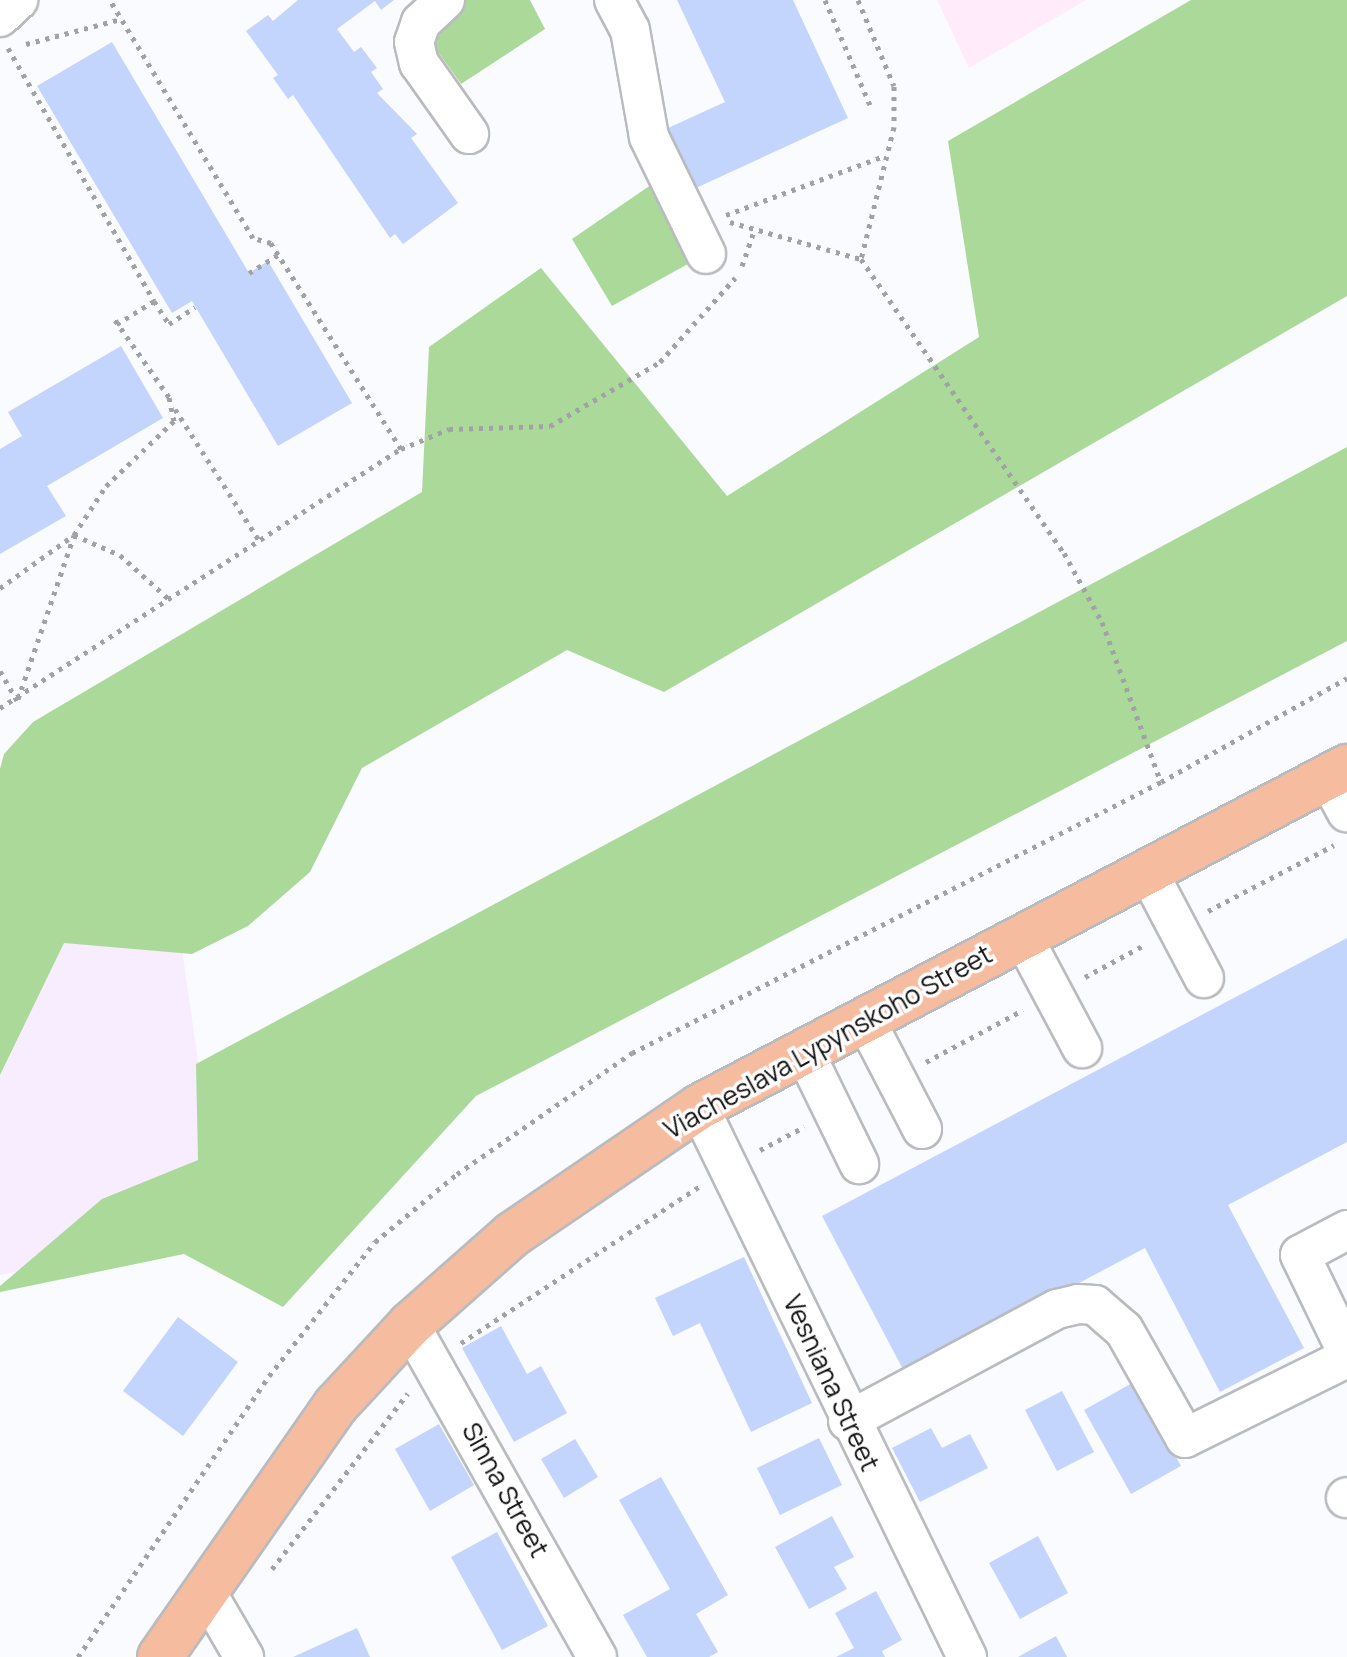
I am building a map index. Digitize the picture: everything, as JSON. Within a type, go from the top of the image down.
[{"type":"main road","name":"Viacheslava Lypynskoho Street","points":[[160,1657],[336,1405],[410,1325],[513,1234],[699,1107],[1148,872],[1341,786]]},
{"type":"street","points":[[4,33],[18,0]]},
{"type":"street","points":[[445,0],[421,22],[414,42],[419,63],[469,134]]},
{"type":"street","points":[[614,0],[630,30],[649,137],[706,254]]},
{"type":"street","points":[[1148,872],[1204,978]]},
{"type":"street","points":[[1023,937],[1082,1048]]},
{"type":"street","points":[[865,1019],[922,1129]]},
{"type":"street","points":[[804,1051],[859,1164]]},
{"type":"street","name":"Vesniana Street","points":[[699,1107],[742,1223],[848,1421],[967,1657]]},
{"type":"street","points":[[848,1421],[1057,1309],[1078,1304],[1095,1305],[1124,1330],[1185,1438],[1347,1355],[1300,1255],[1347,1230]]},
{"type":"street","name":"Sinna Street","points":[[410,1325],[597,1657]]},
{"type":"street","points":[[205,1590],[244,1657]]},
{"type":"path","points":[[110,0],[253,238],[271,243],[401,449]]},
{"type":"path","points":[[825,0],[870,105]]},
{"type":"path","points":[[858,0],[894,86],[894,127],[884,156],[861,259]]},
{"type":"path","points":[[4,33],[121,19]]},
{"type":"path","points":[[13,57],[169,324],[195,307]]},
{"type":"path","points":[[884,156],[717,218],[861,259],[1064,553],[1102,622],[1161,782]]},
{"type":"path","points":[[0,708],[17,700],[401,449],[449,429],[550,426],[660,362],[712,310],[740,272],[755,229]]},
{"type":"path","points":[[249,273],[278,255]]},
{"type":"path","points":[[117,324],[154,301]]},
{"type":"path","points":[[113,317],[260,542]]},
{"type":"path","points":[[17,700],[74,535],[106,486],[174,421],[175,408]]},
{"type":"path","points":[[0,588],[74,535]]},
{"type":"path","points":[[74,535],[120,555],[170,600]]},
{"type":"path","points":[[0,671],[17,700]]},
{"type":"path","points":[[78,1657],[269,1376],[375,1242],[457,1174],[632,1053],[1161,782],[1347,678]]},
{"type":"shaded area","points":[[937,0],[1086,0],[969,68]]},
{"type":"shaded area","points":[[174,893],[222,1229],[0,1275],[0,916]]},
{"type":"green space","points":[[458,0],[530,0],[545,29],[461,84],[433,45],[438,15]]},
{"type":"green space","points":[[1191,0],[1347,0],[1347,296],[664,692],[567,650],[362,768],[310,872],[248,926],[192,954],[64,943],[0,1075],[0,769],[4,754],[33,722],[422,492],[429,347],[541,268],[727,496],[979,337],[948,141]]},
{"type":"green space","points":[[661,178],[706,254],[612,306],[572,239]]},
{"type":"green space","points":[[1347,447],[1347,641],[476,1096],[283,1307],[184,1254],[0,1292],[0,1286],[102,1199],[198,1160],[196,1064]]},
{"type":"building","points":[[298,0],[394,0],[381,10],[375,1],[337,29],[354,52],[361,47],[377,68],[371,72],[383,89],[377,93],[417,134],[411,138],[458,203],[403,244],[395,234],[390,238],[293,95],[288,99],[273,78],[278,75],[246,31],[268,15],[273,21]]},
{"type":"building","points":[[677,0],[793,0],[848,118],[696,188],[668,128],[725,102]]},
{"type":"building","points":[[112,42],[249,273],[268,261],[352,403],[278,446],[192,301],[172,313],[37,86]]},
{"type":"building","points":[[121,346],[163,418],[47,486],[66,516],[0,554],[0,449],[22,436],[8,412]]},
{"type":"building","points":[[1347,938],[1347,1142],[1228,1205],[1304,1348],[1220,1392],[1145,1248],[906,1375],[822,1216]]},
{"type":"building","points":[[744,1257],[812,1403],[751,1432],[700,1323],[673,1336],[655,1298]]},
{"type":"building","points":[[178,1317],[238,1362],[183,1436],[123,1391]]},
{"type":"building","points":[[501,1326],[527,1374],[541,1366],[567,1413],[514,1442],[462,1348]]},
{"type":"building","points":[[1134,1382],[1181,1466],[1131,1494],[1084,1410]]},
{"type":"building","points":[[1062,1391],[1094,1452],[1057,1471],[1025,1410]]},
{"type":"building","points":[[439,1424],[474,1485],[430,1511],[395,1449]]},
{"type":"building","points":[[931,1428],[942,1448],[970,1434],[988,1468],[920,1502],[892,1448]]},
{"type":"building","points":[[819,1438],[842,1485],[780,1515],[757,1468]]},
{"type":"building","points":[[575,1439],[598,1477],[564,1498],[541,1459]]},
{"type":"building","points":[[661,1477],[728,1595],[696,1614],[718,1652],[709,1657],[647,1657],[623,1615],[670,1589],[619,1500]]},
{"type":"building","points":[[832,1516],[854,1557],[834,1567],[847,1589],[809,1609],[775,1547]]},
{"type":"building","points":[[497,1532],[548,1626],[502,1650],[451,1557]]},
{"type":"building","points":[[1038,1536],[1068,1593],[1020,1619],[989,1563]]},
{"type":"building","points":[[876,1591],[902,1640],[882,1651],[885,1657],[836,1657],[854,1648],[835,1613]]},
{"type":"building","points":[[357,1628],[370,1657],[293,1657]]},
{"type":"building","points":[[1056,1636],[1067,1657],[1018,1657]]}]
